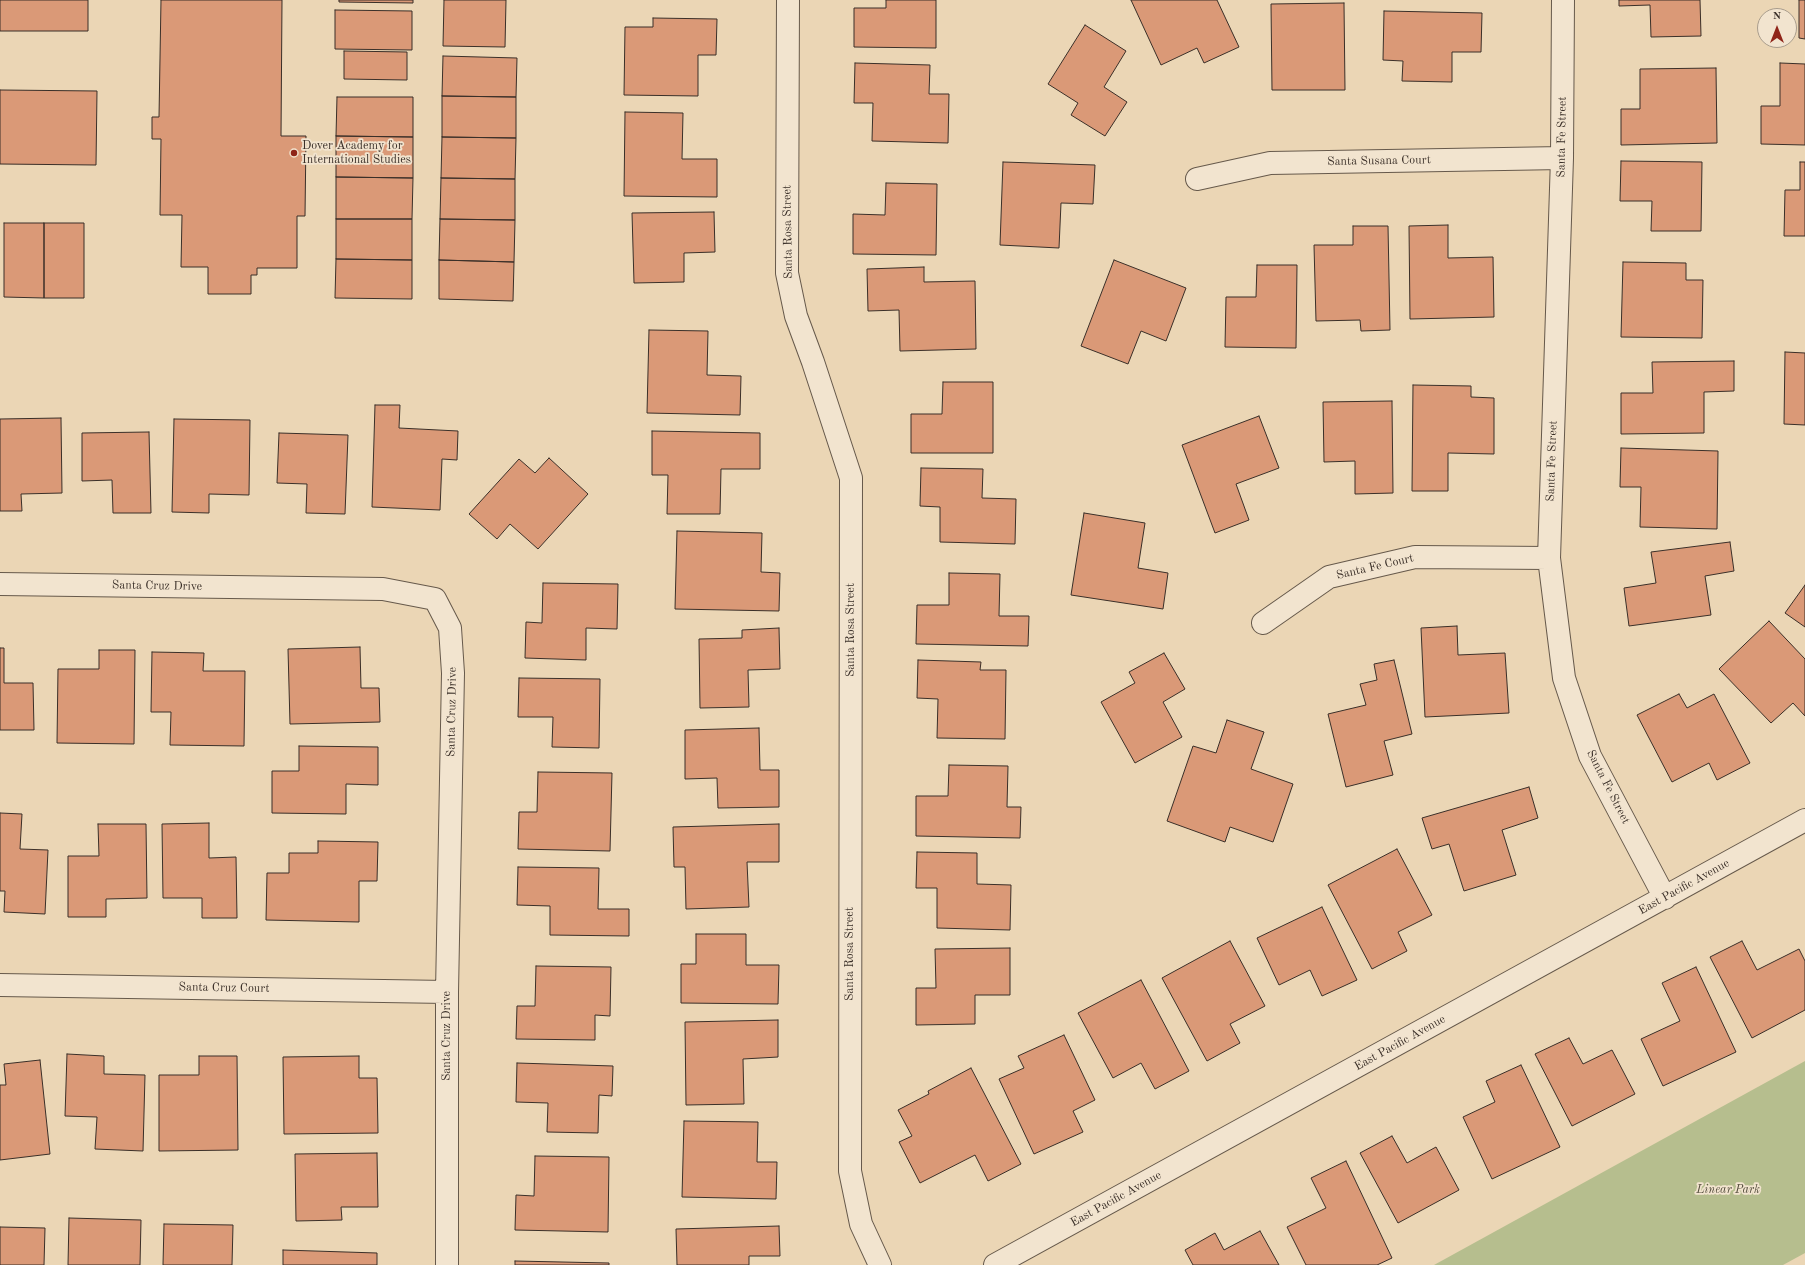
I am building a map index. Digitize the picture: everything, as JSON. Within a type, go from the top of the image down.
[{"type":"street","name":"Santa Rosa Street","points":[[788,0],[787,273],[796,316],[813,362],[851,478],[850,1171],[861,1224],[880,1265]]},
{"type":"street","name":"Santa Fe Street","points":[[1563,0],[1562,158],[1549,558],[1564,678],[1590,756],[1665,898]]},
{"type":"street","name":"Santa Susana Court","points":[[1197,178],[1270,163],[1562,158]]},
{"type":"street","name":"Santa Fe Court","points":[[1263,623],[1329,577],[1415,557],[1549,558]]},
{"type":"street","name":"Santa Cruz Drive","points":[[0,584],[383,590],[435,599],[450,628],[453,673],[447,992],[447,1265]]},
{"type":"street","name":"East Pacific Avenue","points":[[995,1265],[1805,820]]},
{"type":"street","name":"Santa Cruz Court","points":[[0,985],[447,992]]},
{"type":"green space","name":"Linear Park","points":[[1805,1061],[1805,1253],[1783,1265],[1434,1265]]},
{"type":"building","points":[[0,0],[88,0],[88,31],[0,31]]},
{"type":"building","points":[[161,0],[282,0],[281,136],[306,136],[305,216],[297,216],[297,268],[257,268],[257,275],[251,275],[251,294],[208,294],[208,267],[181,267],[182,215],[160,215],[161,139],[152,139],[152,117],[159,117]]},
{"type":"building","points":[[339,0],[413,0],[413,3],[339,2]]},
{"type":"building","points":[[444,0],[506,0],[505,47],[443,46]]},
{"type":"building","points":[[886,0],[936,0],[936,48],[854,47],[854,8],[886,8]]},
{"type":"building","points":[[1131,0],[1217,0],[1239,47],[1204,63],[1197,48],[1161,65]]},
{"type":"building","points":[[1619,0],[1700,0],[1701,36],[1651,37],[1650,5],[1619,6]]},
{"type":"building","points":[[1799,0],[1805,0],[1805,39],[1799,38]]},
{"type":"building","points":[[1344,3],[1345,90],[1272,90],[1271,4]]},
{"type":"building","points":[[335,10],[412,11],[412,50],[335,49]]},
{"type":"building","points":[[1384,11],[1482,13],[1481,52],[1452,52],[1452,82],[1402,81],[1403,61],[1383,60]]},
{"type":"building","points":[[653,18],[717,19],[716,55],[698,55],[698,96],[624,95],[625,27],[653,27]]},
{"type":"building","points":[[1085,25],[1126,51],[1104,87],[1127,102],[1105,136],[1071,115],[1078,103],[1048,84]]},
{"type":"building","points":[[344,51],[407,52],[407,80],[344,79]]},
{"type":"building","points":[[443,56],[517,58],[516,97],[442,96]]},
{"type":"building","points":[[855,63],[930,65],[929,94],[949,94],[948,143],[872,141],[873,103],[854,103]]},
{"type":"building","points":[[1780,63],[1805,64],[1805,145],[1761,144],[1761,106],[1780,106]]},
{"type":"building","points":[[1716,68],[1717,143],[1621,145],[1621,109],[1640,109],[1640,69]]},
{"type":"building","points":[[0,90],[97,91],[96,165],[0,164]]},
{"type":"building","points":[[442,96],[516,97],[516,138],[442,137]]},
{"type":"building","points":[[337,97],[413,97],[413,137],[336,136]]},
{"type":"building","points":[[625,112],[683,113],[682,159],[717,159],[717,197],[624,196]]},
{"type":"building","points":[[336,136],[413,137],[413,178],[336,177]]},
{"type":"building","points":[[442,137],[516,138],[515,179],[441,178]]},
{"type":"building","points":[[1621,161],[1702,162],[1701,231],[1651,231],[1652,201],[1620,201]]},
{"type":"building","points":[[1003,162],[1095,165],[1093,204],[1061,203],[1059,248],[1000,245]]},
{"type":"building","points":[[1800,162],[1805,162],[1805,236],[1784,236],[1785,190],[1800,190]]},
{"type":"building","points":[[336,177],[413,178],[412,219],[336,219]]},
{"type":"building","points":[[441,178],[515,179],[515,220],[440,219]]},
{"type":"building","points":[[886,183],[937,184],[936,255],[853,254],[853,214],[885,215]]},
{"type":"building","points":[[714,212],[715,252],[684,253],[684,282],[634,283],[632,213]]},
{"type":"building","points":[[336,219],[412,219],[412,260],[336,259]]},
{"type":"building","points":[[440,219],[515,220],[514,262],[439,260]]},
{"type":"building","points":[[4,223],[44,223],[44,298],[4,297]]},
{"type":"building","points":[[44,223],[84,223],[84,298],[44,298]]},
{"type":"building","points":[[1448,225],[1448,258],[1493,257],[1494,317],[1410,319],[1409,226]]},
{"type":"building","points":[[1353,226],[1388,226],[1390,330],[1361,331],[1360,320],[1316,321],[1314,245],[1353,245]]},
{"type":"building","points":[[336,259],[412,260],[412,299],[335,298]]},
{"type":"building","points":[[439,260],[514,262],[513,301],[439,299]]},
{"type":"building","points":[[1114,260],[1186,288],[1166,341],[1141,331],[1128,364],[1081,346]]},
{"type":"building","points":[[1623,262],[1686,263],[1686,280],[1703,280],[1702,338],[1621,337]]},
{"type":"building","points":[[1257,265],[1297,265],[1296,348],[1225,347],[1226,297],[1256,297]]},
{"type":"building","points":[[924,267],[924,282],[975,281],[976,349],[900,351],[899,310],[868,311],[867,269]]},
{"type":"building","points":[[649,330],[708,331],[707,375],[741,376],[740,415],[647,413]]},
{"type":"building","points":[[1785,352],[1805,353],[1805,425],[1784,424]]},
{"type":"building","points":[[1734,361],[1734,391],[1704,392],[1704,433],[1621,434],[1621,393],[1653,393],[1652,362]]},
{"type":"building","points":[[943,382],[993,382],[993,453],[911,453],[911,414],[942,414]]},
{"type":"building","points":[[1413,385],[1471,386],[1471,397],[1494,398],[1494,454],[1448,453],[1448,491],[1412,491]]},
{"type":"building","points":[[1392,401],[1393,493],[1355,494],[1355,461],[1324,462],[1323,402]]},
{"type":"building","points":[[375,405],[400,405],[399,428],[458,431],[457,460],[442,459],[440,510],[372,507]]},
{"type":"building","points":[[1259,416],[1279,468],[1236,484],[1249,520],[1215,533],[1182,445]]},
{"type":"building","points":[[61,418],[62,493],[21,494],[22,511],[0,511],[0,419]]},
{"type":"building","points":[[174,419],[250,420],[249,495],[209,494],[209,513],[172,512]]},
{"type":"building","points":[[652,431],[760,433],[760,469],[721,469],[720,514],[667,514],[668,475],[652,475]]},
{"type":"building","points":[[149,432],[151,513],[113,513],[112,480],[82,481],[82,433]]},
{"type":"building","points":[[279,433],[348,435],[345,514],[306,513],[307,484],[277,483]]},
{"type":"building","points":[[1621,448],[1718,451],[1717,529],[1640,527],[1641,487],[1620,487]]},
{"type":"building","points":[[549,458],[588,494],[538,549],[510,524],[497,539],[469,514],[519,459],[535,473]]},
{"type":"building","points":[[921,468],[983,469],[982,498],[1016,499],[1015,544],[940,542],[940,507],[920,506]]},
{"type":"building","points":[[1084,513],[1145,523],[1138,568],[1168,573],[1163,609],[1071,595]]},
{"type":"building","points":[[677,531],[762,533],[761,572],[780,573],[779,611],[675,609]]},
{"type":"building","points":[[1730,542],[1734,571],[1705,576],[1711,615],[1629,626],[1624,588],[1656,583],[1651,552]]},
{"type":"building","points":[[949,573],[1000,574],[999,616],[1029,616],[1028,646],[916,644],[917,605],[949,605]]},
{"type":"building","points":[[543,583],[618,584],[617,629],[586,628],[586,660],[525,658],[526,622],[542,623]]},
{"type":"building","points":[[1805,585],[1805,627],[1785,613]]},
{"type":"building","points":[[1769,621],[1805,659],[1805,716],[1793,703],[1771,723],[1719,669]]},
{"type":"building","points":[[1457,626],[1458,655],[1505,653],[1509,713],[1425,717],[1421,628]]},
{"type":"building","points":[[779,628],[780,669],[748,670],[749,707],[700,708],[699,639],[742,638],[742,630]]},
{"type":"building","points":[[360,647],[361,688],[379,688],[380,722],[290,724],[288,649]]},
{"type":"building","points":[[0,648],[4,648],[4,683],[33,683],[34,730],[0,730]]},
{"type":"building","points":[[99,650],[135,650],[134,744],[57,743],[58,669],[99,669]]},
{"type":"building","points":[[152,652],[204,653],[203,671],[245,671],[244,746],[170,745],[171,712],[151,712]]},
{"type":"building","points":[[1164,653],[1185,689],[1163,702],[1182,737],[1135,763],[1101,702],[1135,683],[1129,672]]},
{"type":"building","points":[[918,660],[981,662],[980,670],[1006,670],[1005,739],[937,738],[938,699],[917,698]]},
{"type":"building","points":[[1394,660],[1412,734],[1384,741],[1393,775],[1346,787],[1328,714],[1366,705],[1360,684],[1377,680],[1374,664]]},
{"type":"building","points":[[519,678],[600,679],[599,748],[552,747],[553,717],[518,717]]},
{"type":"building","points":[[1679,694],[1687,708],[1714,694],[1750,763],[1717,780],[1709,763],[1672,782],[1637,715]]},
{"type":"building","points":[[1227,720],[1264,732],[1251,769],[1293,784],[1273,842],[1230,827],[1225,842],[1167,821],[1193,746],[1216,753]]},
{"type":"building","points":[[759,728],[760,770],[779,770],[779,807],[718,808],[717,778],[685,779],[685,730]]},
{"type":"building","points":[[299,746],[378,747],[378,785],[346,784],[346,814],[272,813],[272,771],[299,771]]},
{"type":"building","points":[[949,765],[1008,766],[1007,807],[1021,807],[1020,838],[916,836],[916,796],[948,796]]},
{"type":"building","points":[[538,772],[612,773],[610,851],[518,849],[519,812],[537,812]]},
{"type":"building","points":[[1529,787],[1538,818],[1502,830],[1516,875],[1464,891],[1449,844],[1432,849],[1422,818]]},
{"type":"building","points":[[0,813],[22,814],[20,849],[48,850],[45,914],[4,912],[5,891],[0,891]]},
{"type":"building","points":[[209,823],[209,858],[236,857],[237,918],[202,918],[202,898],[163,898],[162,824]]},
{"type":"building","points":[[98,824],[146,824],[147,898],[106,899],[106,917],[68,917],[68,856],[99,856]]},
{"type":"building","points":[[779,824],[779,862],[747,862],[749,907],[686,909],[685,867],[674,867],[673,827]]},
{"type":"building","points":[[318,841],[378,842],[377,881],[359,881],[359,922],[266,920],[267,873],[289,873],[289,853],[318,853]]},
{"type":"building","points":[[1397,849],[1432,915],[1398,932],[1407,951],[1372,969],[1328,885]]},
{"type":"building","points":[[917,852],[977,853],[977,884],[1011,885],[1010,930],[937,928],[937,888],[916,888]]},
{"type":"building","points":[[518,867],[599,868],[598,909],[629,909],[629,936],[550,935],[550,906],[517,905]]},
{"type":"building","points":[[1322,907],[1357,980],[1322,996],[1310,970],[1279,985],[1257,938]]},
{"type":"building","points":[[696,934],[746,934],[746,965],[779,965],[778,1004],[681,1003],[681,964],[696,964]]},
{"type":"building","points":[[1230,941],[1265,1006],[1230,1024],[1240,1043],[1207,1061],[1162,978]]},
{"type":"building","points":[[1742,941],[1757,970],[1799,949],[1805,961],[1805,1010],[1752,1038],[1710,957]]},
{"type":"building","points":[[1010,948],[1010,995],[975,995],[975,1024],[916,1025],[916,988],[936,988],[935,949]]},
{"type":"building","points":[[536,966],[611,967],[610,1016],[595,1015],[595,1040],[516,1039],[517,1006],[535,1006]]},
{"type":"building","points":[[1696,967],[1736,1052],[1663,1086],[1641,1039],[1680,1021],[1662,983]]},
{"type":"building","points":[[1141,980],[1189,1071],[1155,1089],[1141,1063],[1113,1078],[1078,1013]]},
{"type":"building","points":[[778,1020],[778,1057],[743,1059],[744,1104],[686,1105],[685,1022]]},
{"type":"building","points":[[1064,1035],[1095,1100],[1073,1111],[1083,1132],[1034,1154],[999,1079],[1024,1068],[1018,1056]]},
{"type":"building","points":[[1569,1038],[1583,1064],[1612,1050],[1635,1094],[1572,1126],[1535,1054]]},
{"type":"building","points":[[67,1054],[104,1056],[104,1074],[145,1075],[143,1151],[95,1149],[97,1117],[65,1116]]},
{"type":"building","points":[[199,1056],[237,1056],[238,1150],[159,1151],[159,1075],[199,1075]]},
{"type":"building","points":[[359,1056],[359,1078],[377,1078],[378,1133],[284,1134],[283,1057]]},
{"type":"building","points":[[40,1060],[50,1154],[0,1160],[0,1085],[6,1085],[4,1064]]},
{"type":"building","points":[[517,1063],[613,1066],[612,1096],[599,1095],[598,1133],[547,1132],[548,1103],[516,1102]]},
{"type":"building","points":[[1521,1065],[1560,1147],[1492,1179],[1463,1117],[1495,1102],[1486,1081]]},
{"type":"building","points":[[971,1068],[1021,1164],[988,1181],[975,1155],[920,1183],[899,1142],[912,1136],[898,1110],[929,1094],[928,1091]]},
{"type":"building","points":[[684,1121],[758,1122],[757,1162],[777,1162],[776,1199],[682,1197]]},
{"type":"building","points":[[1392,1136],[1407,1163],[1436,1147],[1459,1190],[1398,1223],[1360,1153]]},
{"type":"building","points":[[377,1153],[378,1207],[341,1207],[342,1220],[296,1221],[295,1154]]},
{"type":"building","points":[[535,1156],[609,1157],[608,1232],[515,1230],[516,1195],[534,1196]]},
{"type":"building","points":[[1346,1161],[1392,1258],[1377,1265],[1306,1265],[1287,1227],[1326,1208],[1311,1178]]},
{"type":"building","points":[[69,1218],[141,1220],[140,1265],[68,1265]]},
{"type":"building","points":[[164,1224],[233,1225],[232,1265],[163,1265]]},
{"type":"building","points":[[779,1226],[780,1256],[749,1256],[749,1265],[677,1265],[676,1229]]},
{"type":"building","points":[[0,1227],[45,1228],[44,1265],[0,1265]]},
{"type":"building","points":[[1260,1231],[1279,1265],[1193,1265],[1185,1250],[1215,1233],[1224,1250]]},
{"type":"building","points":[[283,1250],[377,1253],[377,1265],[283,1265]]},
{"type":"building","points":[[515,1261],[609,1263],[609,1265],[515,1265]]},
{"type":"place","name":"Dover Academy for International Studies","points":[[294,153]]}]
